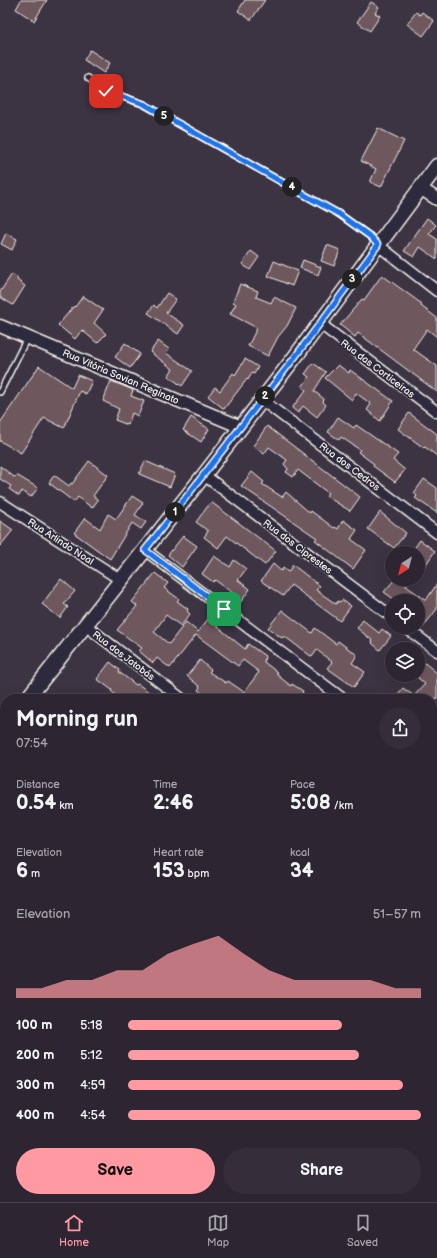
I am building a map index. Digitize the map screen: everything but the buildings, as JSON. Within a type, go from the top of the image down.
[{"type":"main road","points":[[31,694],[262,400],[437,166]]},
{"type":"street","points":[[420,188],[437,199]]},
{"type":"street","points":[[378,245],[437,291]]},
{"type":"street","name":"Rua das Corticeiras","points":[[319,323],[437,412]]},
{"type":"street","name":"Rua Vitória Savian Reginato","points":[[0,326],[241,427]]},
{"type":"street","name":"Rua dos Cedros","points":[[262,400],[437,533]]},
{"type":"street","name":"Rua dos Ciprestes","points":[[204,475],[385,612]]},
{"type":"street","name":"Rua Arlindo Noal","points":[[0,502],[121,580]]},
{"type":"street","points":[[145,550],[336,694]]},
{"type":"street","name":"Rua dos Jatobás","points":[[85,625],[175,694]]},
{"type":"street","points":[[414,634],[437,651]]},
{"type":"lane","points":[[88,78],[106,91],[144,104],[339,214],[371,237],[378,245]]},
{"type":"lane","points":[[0,392],[28,337]]},
{"type":"route","points":[[106,91],[119,94],[144,104],[339,214],[371,237],[378,245],[295,357],[145,550],[224,609]]}]
